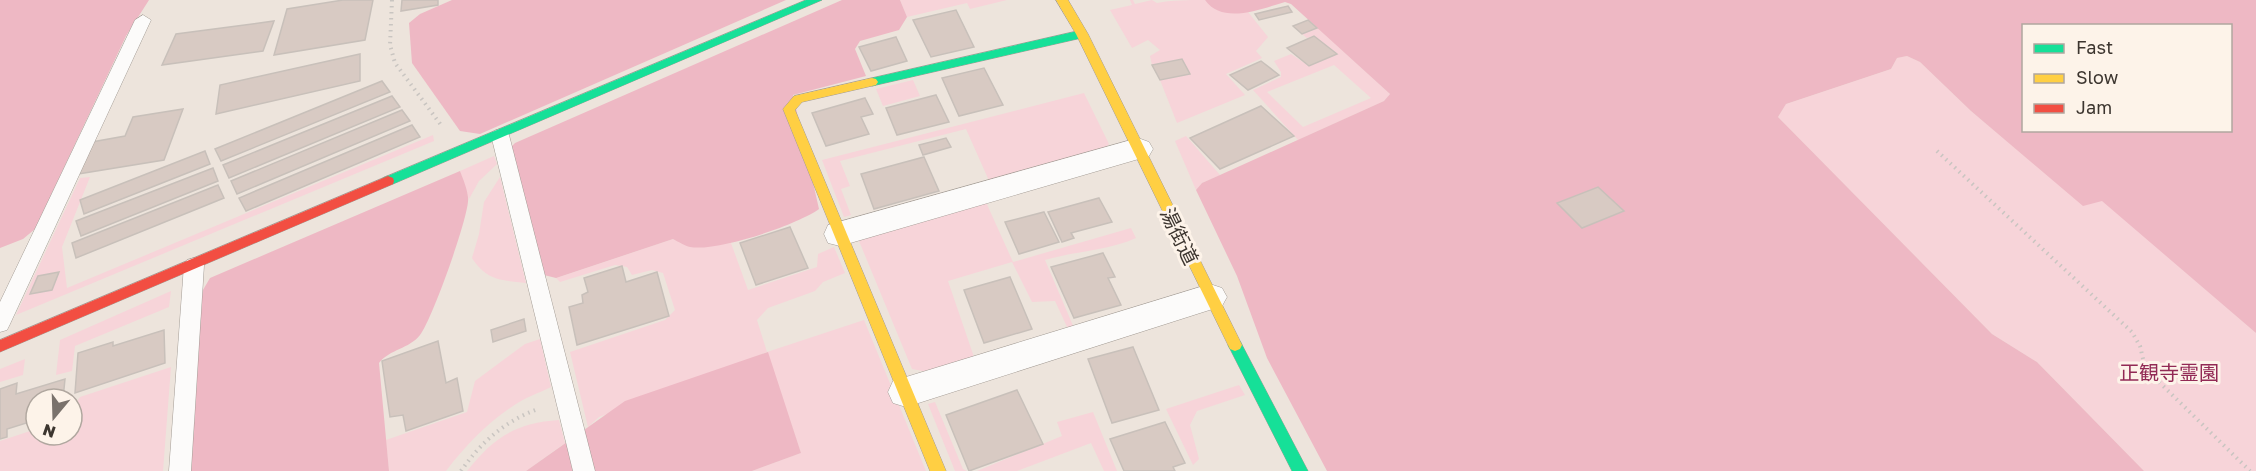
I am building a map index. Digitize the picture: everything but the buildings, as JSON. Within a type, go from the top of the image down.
[{"type":"street","points":[[0,346],[816,0]]},
{"type":"street","name":"湯街道","points":[[1062,0],[1082,34],[1210,297],[1300,471]]},
{"type":"street","points":[[938,471],[789,109],[798,99],[1082,34]]},
{"type":"street","points":[[840,234],[1138,149]]},
{"type":"street","points":[[906,392],[1210,297]]},
{"type":"lane","points":[[0,324],[143,20]]},
{"type":"lane","points":[[500,135],[584,471]]},
{"type":"lane","points":[[180,471],[194,265]]},
{"type":"path","points":[[392,0],[390,45],[395,63],[462,152]]},
{"type":"path","points":[[1937,151],[2132,332],[2144,363],[2157,380],[2250,471]]},
{"type":"path","points":[[461,471],[497,429],[529,411],[567,400]]},
{"type":"green space","points":[[900,0],[1007,0],[970,9],[967,3],[907,17]]},
{"type":"green space","points":[[1130,0],[1133,0],[1135,4],[1152,0],[1157,3],[1204,0],[1227,11],[1248,12],[1268,37],[1256,51],[1262,58],[1226,74],[1245,95],[1177,123],[1160,80],[1190,74],[1181,59],[1152,65],[1150,56],[1160,50],[1148,40],[1132,48],[1110,10],[1132,5]]},
{"type":"green space","points":[[1318,28],[1390,94],[1384,101],[1298,140],[1253,90],[1281,77],[1281,72],[1274,61],[1291,54],[1309,66],[1336,54],[1314,36],[1307,38],[1302,34]],"holes":[[[1334,65],[1371,98],[1303,127],[1267,92]]]},
{"type":"green space","name":"正観寺霊園","points":[[1907,56],[1920,62],[1971,111],[2083,205],[2102,200],[2256,333],[2256,471],[2144,471],[2037,362],[1992,334],[1778,117],[1786,104],[1891,69],[1897,58]]},
{"type":"green space","points":[[913,80],[920,96],[883,106],[876,89]]},
{"type":"green space","points":[[1084,93],[1109,144],[1101,153],[990,183],[966,129],[840,161],[850,186],[841,189],[851,215],[844,217],[822,160]]},
{"type":"green space","points":[[433,135],[434,141],[16,315],[80,178],[90,177],[62,247],[67,288]],"holes":[[[58,272],[52,290],[30,294],[38,276]]]},
{"type":"green space","points":[[1186,136],[1220,175],[1202,183],[1196,190],[1175,141]]},
{"type":"green space","points":[[494,156],[497,164],[479,181],[469,199],[460,171]]},
{"type":"green space","points":[[500,177],[526,283],[495,278],[483,271],[472,258],[479,234],[484,202]]},
{"type":"green space","points":[[985,200],[1013,262],[1131,228],[1136,238],[1114,246],[1045,260],[1074,328],[1068,329],[1055,301],[1032,302],[1012,262],[948,281],[974,357],[928,372],[912,369],[859,241],[866,234]]},
{"type":"green space","points":[[673,239],[691,247],[731,243],[748,290],[817,267],[818,254],[834,247],[845,273],[823,282],[815,291],[768,308],[757,320],[767,352],[599,417],[588,427],[570,352],[665,320],[675,310],[663,273],[652,270],[632,275],[627,267],[615,265],[560,282],[556,278]]},
{"type":"green space","points":[[171,291],[169,307],[75,346],[72,371],[56,375],[60,340]]},
{"type":"green space","points":[[864,320],[926,471],[752,471],[801,453],[767,352]]},
{"type":"green space","points":[[540,339],[551,387],[517,403],[485,427],[446,471],[389,471],[386,440],[467,412],[475,381],[525,344]]},
{"type":"green space","points":[[25,359],[23,375],[0,382],[0,369]]},
{"type":"green space","points":[[171,367],[163,471],[0,471],[0,441],[24,433],[24,447],[84,447],[84,396]]},
{"type":"green space","points":[[1239,385],[1245,395],[1197,411],[1190,425],[1199,459],[1193,465],[1166,409]]},
{"type":"green space","points":[[935,402],[963,469],[967,471],[955,471],[928,404]]},
{"type":"green space","points":[[1093,412],[1117,471],[1104,471],[1091,443],[1017,471],[977,471],[1062,436],[1057,422]]},
{"type":"green space","points":[[559,420],[565,443],[526,471],[467,471],[487,449],[507,434],[530,424]]},
{"type":"shaded area","points":[[0,0],[149,0],[126,36],[35,229],[23,239],[0,248]]},
{"type":"shaded area","points":[[452,0],[786,0],[480,134],[460,131],[412,63],[409,23],[420,14]]},
{"type":"shaded area","points":[[842,0],[900,0],[907,17],[899,30],[860,41],[855,49],[866,76],[793,95],[819,209],[776,229],[737,241],[690,247],[673,239],[556,278],[544,275],[510,148],[515,143]]},
{"type":"shaded area","points":[[1205,0],[2256,0],[2256,333],[2102,201],[2083,206],[1971,111],[1920,62],[1907,56],[1897,58],[1891,69],[1786,104],[1778,117],[1992,334],[2037,362],[2144,471],[1327,471],[1267,358],[1237,276],[1196,190],[1202,183],[1384,101],[1390,94],[1291,4],[1285,2],[1242,13],[1222,12],[1213,8]]},
{"type":"shaded area","points":[[460,171],[468,197],[467,207],[457,244],[433,310],[416,340],[383,358],[379,363],[389,471],[188,471],[200,295],[210,278]]},
{"type":"shaded area","points":[[768,352],[801,453],[752,471],[526,471],[625,401]]},
{"type":"traffic: fast","points":[[388,181],[816,0]]},
{"type":"traffic: fast","points":[[872,82],[1082,34]]},
{"type":"traffic: fast","points":[[1235,345],[1300,471]]},
{"type":"traffic: slow","points":[[1062,0],[1082,34],[1235,345]]},
{"type":"traffic: slow","points":[[872,82],[798,99],[789,109],[938,471]]},
{"type":"traffic: jam","points":[[0,346],[388,181]]}]
